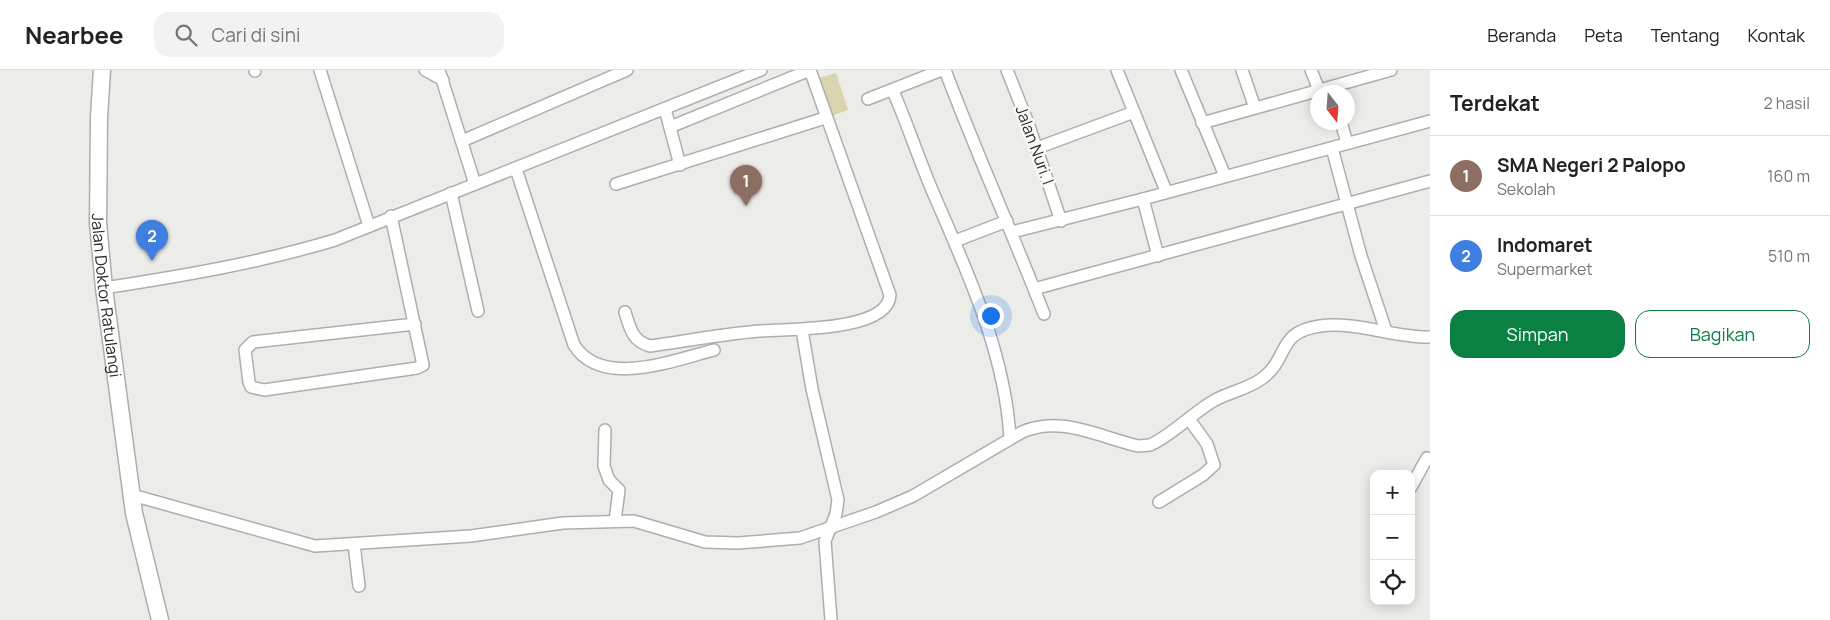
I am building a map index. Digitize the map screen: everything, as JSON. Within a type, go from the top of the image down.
[{"type":"highway","name":"Jalan Doktor Ratulangi","points":[[102,70],[98,117],[98,223],[104,288],[135,520],[160,620]]},
{"type":"street","points":[[320,70],[368,226]]},
{"type":"street","points":[[425,70],[441,75],[475,184]]},
{"type":"street","points":[[462,141],[627,70]]},
{"type":"street","points":[[104,288],[174,277],[281,256],[335,240],[391,216],[516,169],[761,70]]},
{"type":"street","points":[[625,312],[632,334],[639,343],[650,346],[760,331],[802,330],[865,319],[880,312],[889,301],[890,296],[825,118],[810,70],[670,127]]},
{"type":"street","points":[[868,99],[893,91],[943,70],[1012,232],[1044,314]]},
{"type":"street","name":"Jalan Nuri. I","points":[[1007,70],[1037,148],[1061,221]]},
{"type":"street","points":[[1117,70],[1166,191]]},
{"type":"street","points":[[1181,70],[1226,176]]},
{"type":"street","points":[[1242,70],[1256,108]]},
{"type":"street","points":[[1311,70],[1323,85]]},
{"type":"street","points":[[1341,85],[1376,72],[1391,70]]},
{"type":"street","points":[[893,91],[955,241],[992,339],[1008,403],[1010,438]]},
{"type":"street","points":[[1202,123],[1310,94]]},
{"type":"street","points":[[665,109],[680,165]]},
{"type":"street","points":[[1037,148],[1134,112]]},
{"type":"street","points":[[616,184],[825,118]]},
{"type":"street","points":[[1012,232],[1061,221],[1430,121]]},
{"type":"street","points":[[1343,130],[1347,142]]},
{"type":"street","points":[[1332,148],[1386,331]]},
{"type":"street","points":[[516,169],[574,345],[580,354],[608,368],[632,370],[714,350]]},
{"type":"street","points":[[1034,289],[1430,181]]},
{"type":"street","points":[[451,193],[478,311]]},
{"type":"street","points":[[1143,199],[1158,256]]},
{"type":"street","points":[[391,216],[424,363],[421,367],[264,390],[251,387],[249,382],[245,350],[253,342],[415,324]]},
{"type":"street","points":[[955,241],[1006,221]]},
{"type":"street","points":[[132,495],[251,527],[306,545],[354,545],[471,536],[563,523],[615,521],[634,521],[705,542],[738,544],[800,538],[830,529],[914,496],[1030,428],[1054,424],[1144,446],[1153,444],[1216,400],[1262,378],[1271,370],[1285,344],[1297,333],[1320,326],[1386,331],[1414,338],[1430,337]]},
{"type":"street","points":[[802,330],[812,389],[838,500],[838,506],[825,541],[831,620]]},
{"type":"street","points":[[1159,502],[1203,475],[1214,465],[1207,444],[1189,419]]},
{"type":"street","points":[[606,430],[604,466],[609,480],[619,490],[615,521]]},
{"type":"street","points":[[1415,480],[1427,458],[1430,458]]},
{"type":"street","points":[[354,545],[359,586]]},
{"type":"shaded area","points":[[836,73],[848,110],[831,116],[819,78]]},
{"type":"place","name":"SMA Negeri 2 Palopo","points":[[746,206]]},
{"type":"place","name":"Indomaret","points":[[152,261]]}]
